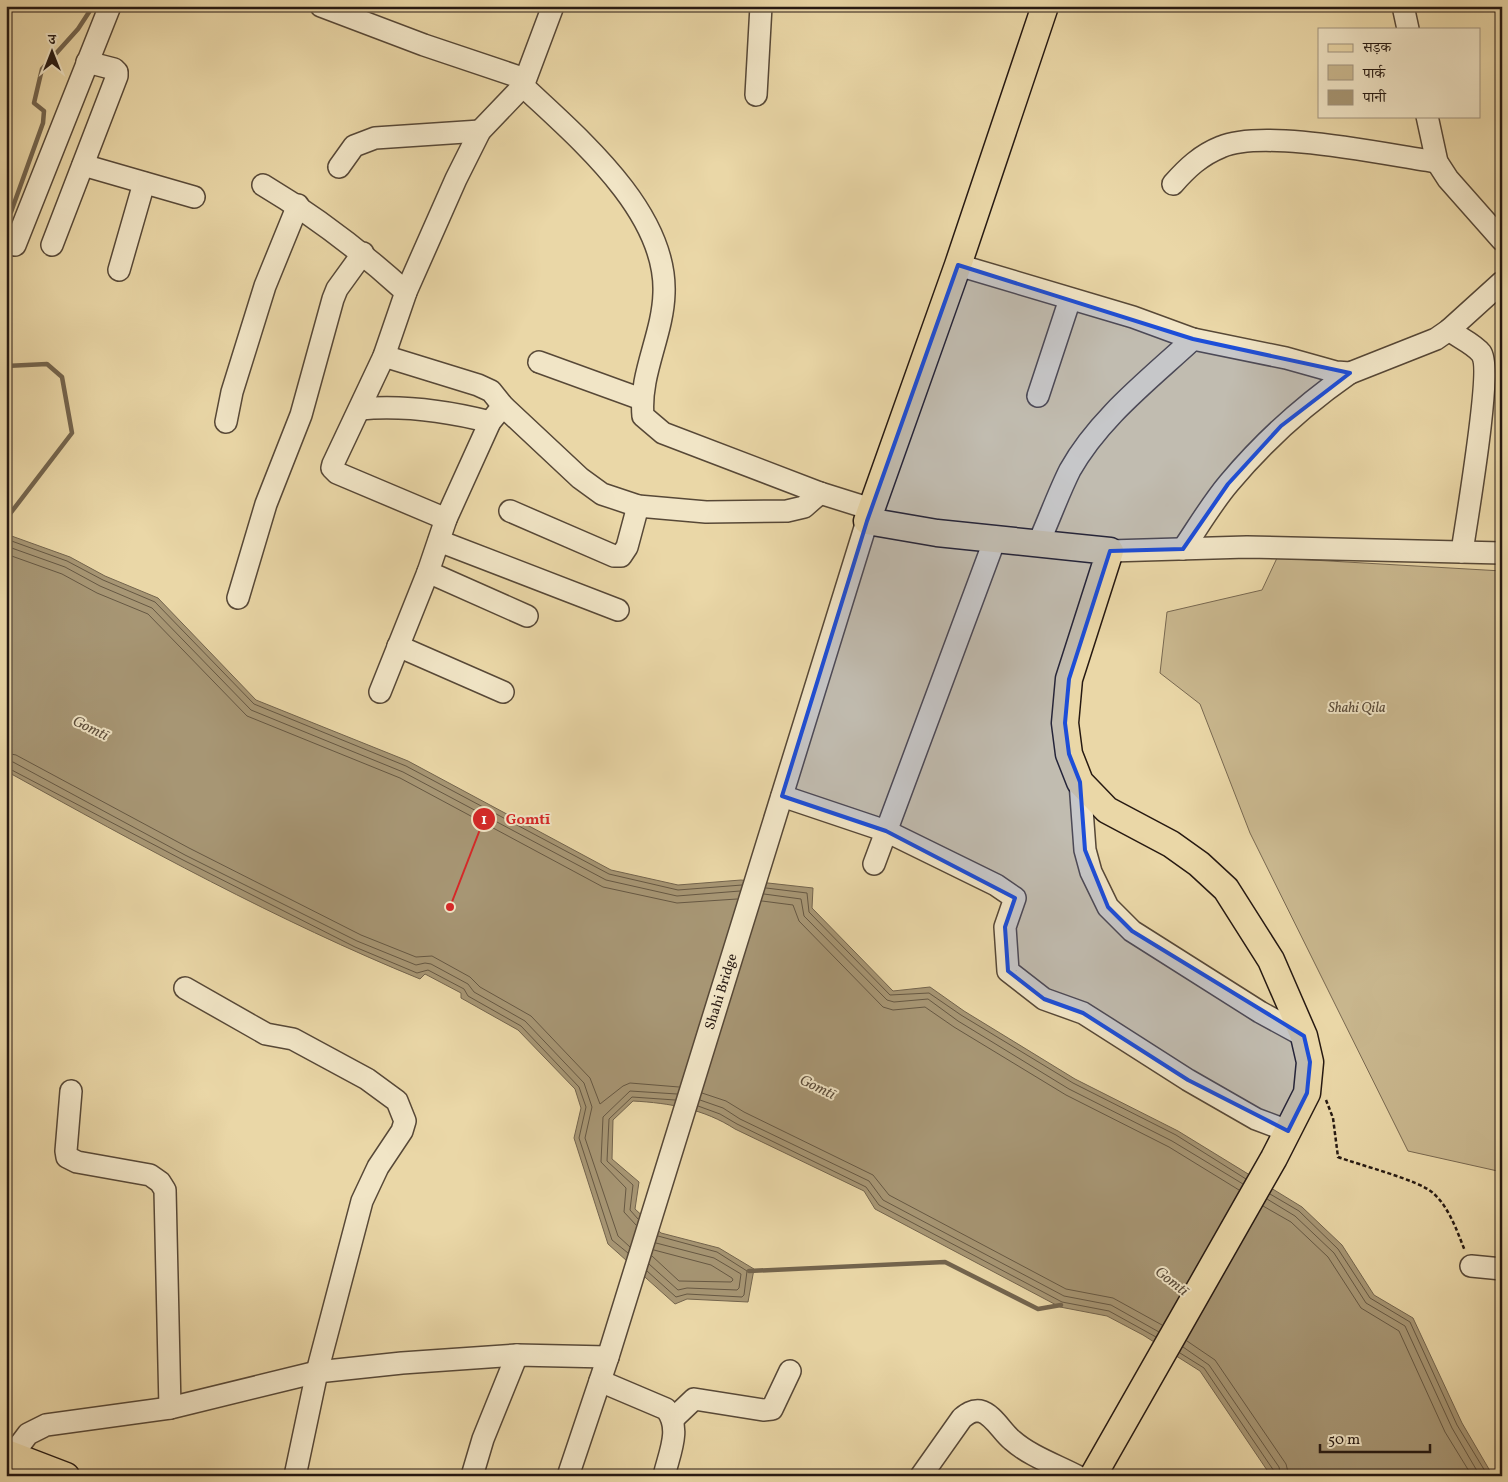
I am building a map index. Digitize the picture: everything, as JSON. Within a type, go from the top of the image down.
[{"type":"main road","points":[[1046,6],[958,265],[869,515],[994,539],[1110,551],[1070,679],[1066,723],[1068,746],[1080,782],[1107,810],[1171,844],[1199,864],[1226,889],[1271,960],[1304,1036],[1310,1062],[1307,1093],[1274,1158],[1118,1428],[1093,1476]]},
{"type":"main road","points":[[10,1453],[66,1476]]},
{"type":"street","points":[[16,245],[110,6]]},
{"type":"street","points":[[321,6],[524,82],[619,184],[645,221],[660,260],[664,293],[642,399],[643,416],[663,433],[820,493],[869,515]]},
{"type":"street","points":[[446,519],[337,472],[332,468],[384,356],[406,292],[456,179],[480,130],[524,82],[553,6]]},
{"type":"street","points":[[756,95],[761,6]]},
{"type":"street","points":[[1403,6],[1408,28]]},
{"type":"street","points":[[52,245],[117,76],[117,72],[114,70],[88,62]]},
{"type":"street","points":[[1427,118],[1437,162],[1448,179],[1502,240]]},
{"type":"street","points":[[339,166],[354,146],[375,138],[480,130]]},
{"type":"street","points":[[1173,184],[1190,165],[1222,146],[1253,141],[1285,140],[1437,162]]},
{"type":"street","points":[[83,165],[194,197]]},
{"type":"street","points":[[119,270],[144,183]]},
{"type":"street","points":[[263,185],[298,205],[363,253],[406,292]]},
{"type":"street","points":[[226,422],[232,392],[265,286],[298,205]]},
{"type":"street","points":[[238,598],[266,504],[301,415],[333,299],[337,289],[363,253]]},
{"type":"street","points":[[958,265],[1133,317],[1193,339],[1286,358],[1336,372],[1350,372]]},
{"type":"street","points":[[1183,549],[1228,484],[1281,426],[1310,400],[1350,372],[1436,339],[1449,330],[1502,282]]},
{"type":"street","points":[[1038,396],[1070,299]]},
{"type":"street","points":[[1449,330],[1481,353],[1485,366],[1479,435],[1462,552]]},
{"type":"street","points":[[1038,544],[1070,470],[1093,437],[1132,396],[1193,339]]},
{"type":"street","points":[[380,692],[428,572],[446,519],[496,414],[491,391],[478,385],[384,356]]},
{"type":"street","points":[[539,362],[642,399]]},
{"type":"street","points":[[360,409],[392,406],[455,413],[496,414],[602,494],[638,506],[706,512],[787,511],[804,507],[820,493]]},
{"type":"street","points":[[510,511],[614,556],[621,556],[627,547],[638,506]]},
{"type":"street","name":"Shahi Bridge","points":[[568,1476],[608,1357],[869,515]]},
{"type":"street","points":[[874,864],[994,539]]},
{"type":"street","points":[[439,541],[618,610]]},
{"type":"street","points":[[1110,551],[1247,547],[1502,552]]},
{"type":"street","points":[[428,572],[527,616]]},
{"type":"street","points":[[398,646],[503,692]]},
{"type":"street","points":[[1080,782],[1085,850],[1091,872],[1108,907],[1132,931],[1260,1012],[1304,1036]]},
{"type":"street","points":[[782,796],[886,830],[996,885],[1016,898],[1005,927],[1008,971],[1044,999],[1083,1013],[1188,1080],[1256,1119],[1288,1131]]},
{"type":"street","points":[[185,988],[266,1034],[293,1040],[368,1079],[397,1101],[405,1121],[402,1131],[378,1167],[362,1201],[317,1372],[295,1476]]},
{"type":"street","points":[[71,1091],[67,1157],[77,1162],[150,1175],[160,1182],[165,1190],[170,1408]]},
{"type":"street","points":[[1472,1266],[1502,1269]]},
{"type":"street","points":[[472,1476],[483,1439],[518,1355]]},
{"type":"street","points":[[10,1453],[28,1434],[46,1424],[170,1408],[317,1372],[402,1363],[518,1355],[608,1357]]},
{"type":"street","points":[[674,1418],[694,1399],[763,1410],[772,1409],[790,1372]]},
{"type":"street","points":[[600,1382],[666,1409],[674,1418],[675,1428],[664,1476]]},
{"type":"street","points":[[921,1476],[962,1418],[971,1412],[980,1411],[988,1415],[1011,1440],[1025,1450],[1078,1476]]},
{"type":"path","points":[[1308,1085],[1322,1095],[1328,1105],[1333,1118],[1338,1157],[1397,1176],[1432,1192],[1446,1209],[1472,1266]]},
{"type":"highlighted area","points":[[958,265],[1193,339],[1350,373],[1281,426],[1228,484],[1183,549],[1110,551],[1069,679],[1065,723],[1069,754],[1080,782],[1085,850],[1108,907],[1132,931],[1304,1036],[1310,1062],[1307,1093],[1288,1131],[1188,1080],[1083,1013],[1044,999],[1008,971],[1005,927],[1015,898],[886,831],[782,796],[867,521]]},
{"type":"green space","name":"Shahi Qila","points":[[1277,558],[1502,571],[1502,1172],[1408,1151],[1250,833],[1200,704],[1160,673],[1167,612],[1262,590]]},
{"type":"water","points":[[6,534],[70,557],[105,576],[158,598],[256,700],[408,761],[611,870],[678,885],[741,880],[813,888],[812,908],[893,991],[930,987],[964,1011],[1075,1079],[1178,1131],[1302,1207],[1342,1245],[1374,1295],[1413,1318],[1462,1423],[1493,1476],[1271,1476],[1200,1371],[1143,1335],[1107,1316],[1060,1307],[875,1209],[864,1191],[711,1116],[673,1105],[633,1101],[613,1120],[612,1159],[639,1182],[635,1209],[661,1233],[719,1248],[754,1269],[748,1302],[687,1299],[675,1304],[608,1244],[574,1138],[581,1108],[575,1089],[518,1030],[461,998],[461,993],[425,974],[420,979],[314,933],[210,881],[6,771]]},
{"type":"waterway","points":[[6,217],[11,212],[43,123],[44,111],[34,103],[42,69],[78,29],[93,6]]},
{"type":"waterway","points":[[6,366],[47,364],[62,377],[72,433],[6,519]]},
{"type":"waterway","points":[[749,1271],[945,1262],[1038,1309],[1061,1305]]},
{"type":"place","name":"Gomtī","points":[[450,907]]}]
